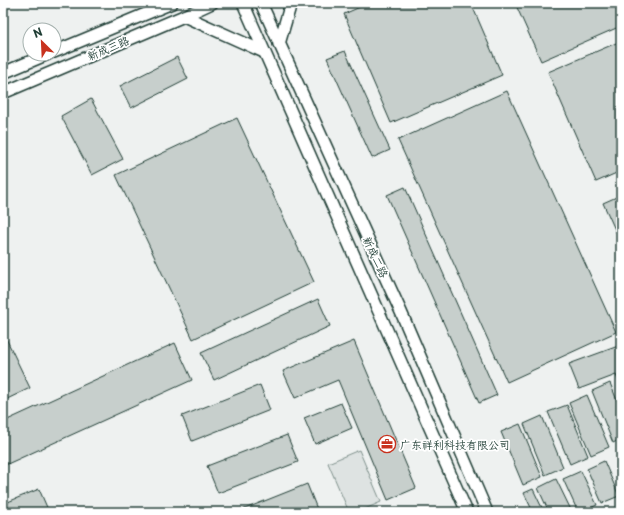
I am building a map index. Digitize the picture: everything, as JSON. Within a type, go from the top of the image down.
[{"type":"street","name":"新成三路","points":[[62,49],[172,3]]},
{"type":"street","name":"新成三路","points":[[3,93],[212,3]]},
{"type":"street","name":"新成二路","points":[[243,3],[467,512]]},
{"type":"street","name":"新成二路","points":[[261,3],[401,312],[487,512]]},
{"type":"street","points":[[279,44],[291,3]]},
{"type":"street","points":[[184,16],[264,52]]},
{"type":"street","points":[[3,72],[28,62]]},
{"type":"shaded area","points":[[3,3],[621,3],[621,512],[3,512]]},
{"type":"shaded area","points":[[359,450],[381,502],[358,512],[349,512],[328,463]]},
{"type":"building","points":[[369,3],[471,3],[502,75],[391,123],[344,14]]},
{"type":"building","points":[[515,3],[621,3],[621,26],[541,61]]},
{"type":"building","points":[[621,41],[621,171],[596,182],[548,72]]},
{"type":"building","points":[[345,51],[390,150],[372,158],[327,58]]},
{"type":"building","points":[[177,57],[188,79],[131,108],[120,86]]},
{"type":"building","points":[[507,91],[616,332],[507,382],[398,140]]},
{"type":"building","points":[[91,99],[123,159],[92,175],[61,116]]},
{"type":"building","points":[[237,118],[314,282],[193,339],[116,175]]},
{"type":"building","points":[[405,187],[497,395],[479,403],[387,195]]},
{"type":"building","points":[[621,195],[621,243],[603,203]]},
{"type":"building","points":[[318,299],[330,326],[214,380],[201,353]]},
{"type":"building","points":[[3,332],[30,388],[3,401]]},
{"type":"building","points":[[354,341],[416,488],[388,500],[338,380],[295,398],[283,371]]},
{"type":"building","points":[[175,343],[192,380],[3,466],[3,422]]},
{"type":"building","points":[[621,345],[621,388],[616,375],[579,389],[569,364]]},
{"type":"building","points":[[610,383],[621,410],[621,439],[613,443],[592,391]]},
{"type":"building","points":[[260,385],[270,410],[192,441],[182,416]]},
{"type":"building","points":[[587,395],[609,447],[591,455],[569,403]]},
{"type":"building","points":[[341,403],[352,428],[315,444],[304,418]]},
{"type":"building","points":[[567,405],[588,456],[570,464],[548,412]]},
{"type":"building","points":[[542,416],[563,467],[545,475],[524,424]]},
{"type":"building","points":[[520,424],[542,477],[523,485],[501,432]]},
{"type":"building","points":[[287,435],[298,462],[218,493],[207,466]]},
{"type":"building","points":[[604,461],[619,496],[602,503],[587,469]]},
{"type":"building","points":[[581,471],[597,505],[578,512],[563,479]]},
{"type":"building","points":[[556,479],[572,512],[549,512],[538,488]]},
{"type":"building","points":[[307,484],[317,509],[311,512],[237,512]]},
{"type":"building","points":[[39,489],[49,512],[3,512],[3,504]]},
{"type":"building","points":[[533,489],[544,512],[533,512],[524,493]]},
{"type":"place","name":"广东祥利科技有限公司","points":[[387,444]]}]
